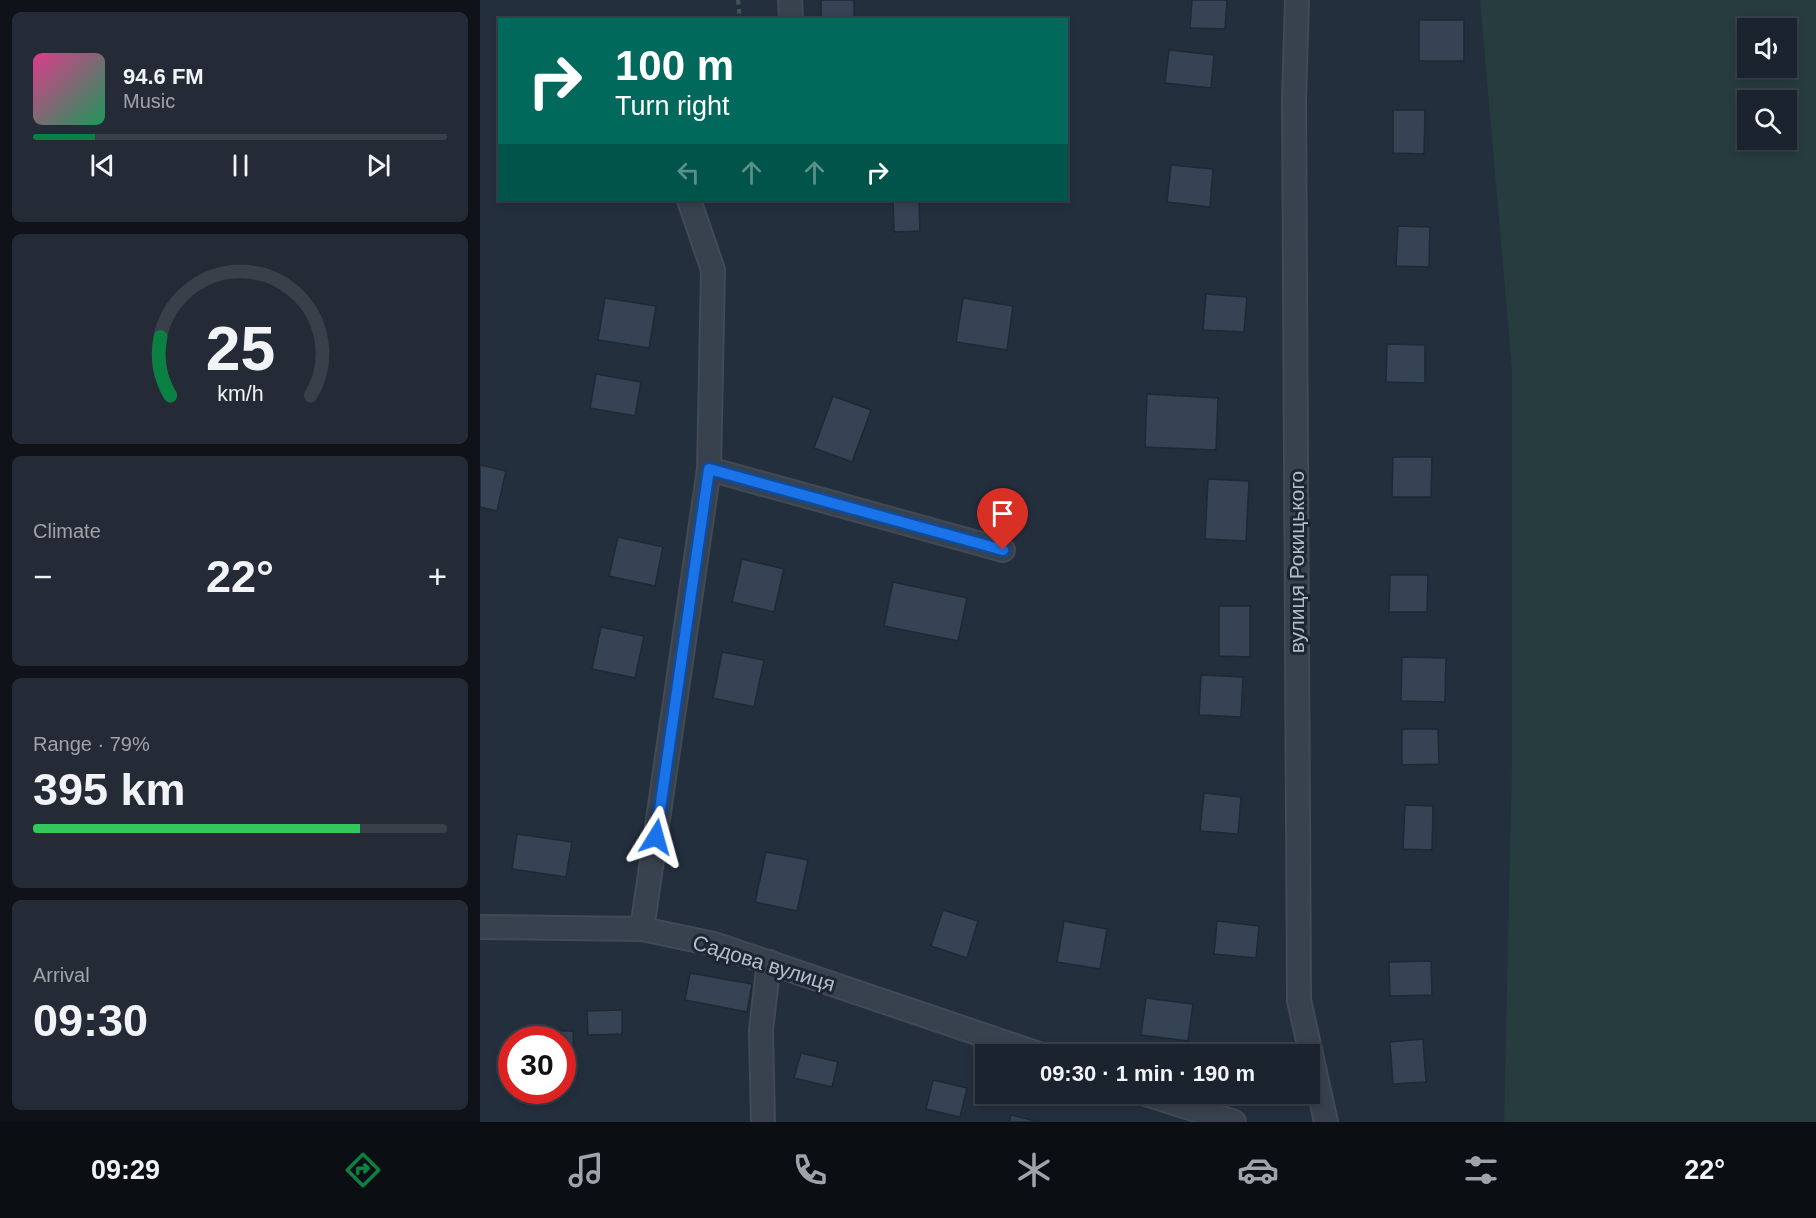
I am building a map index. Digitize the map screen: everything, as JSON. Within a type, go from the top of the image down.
[{"type":"street","points":[[790,0],[791,18]]},
{"type":"street","name":"вулиця Рокицького","points":[[1297,0],[1294,110],[1299,999],[1326,1122]]},
{"type":"street","points":[[642,929],[709,469],[713,270],[689,201]]},
{"type":"street","points":[[709,469],[1003,550]]},
{"type":"street","name":"Садова вулиця","points":[[480,927],[642,929],[714,944],[1010,1044]]},
{"type":"street","points":[[763,1122],[761,1030],[769,962]]},
{"type":"street","points":[[1177,1104],[1234,1122]]},
{"type":"path","points":[[738,0],[740,18]]},
{"type":"green space","points":[[1480,0],[1816,0],[1816,1122],[1504,1122],[1512,763],[1512,369]]},
{"type":"building","points":[[821,0],[854,0],[854,18],[821,18]]},
{"type":"building","points":[[1192,0],[1227,0],[1225,29],[1190,28]]},
{"type":"building","points":[[1419,20],[1464,20],[1464,61],[1419,61]]},
{"type":"building","points":[[1169,50],[1214,55],[1211,88],[1165,83]]},
{"type":"building","points":[[1393,110],[1425,110],[1424,154],[1393,153]]},
{"type":"building","points":[[1171,165],[1213,169],[1210,207],[1167,202]]},
{"type":"building","points":[[893,201],[919,201],[920,231],[894,232]]},
{"type":"building","points":[[1398,226],[1430,227],[1429,267],[1396,266]]},
{"type":"building","points":[[1206,294],[1247,297],[1244,332],[1203,330]]},
{"type":"building","points":[[605,298],[656,306],[649,348],[598,340]]},
{"type":"building","points":[[963,298],[1013,306],[1007,350],[956,342]]},
{"type":"building","points":[[1387,344],[1425,345],[1425,383],[1386,382]]},
{"type":"building","points":[[596,374],[641,382],[635,416],[590,408]]},
{"type":"building","points":[[1147,394],[1218,398],[1216,450],[1145,447]]},
{"type":"building","points":[[833,396],[871,410],[852,462],[814,448]]},
{"type":"building","points":[[1393,457],[1432,457],[1431,497],[1392,497]]},
{"type":"building","points":[[480,465],[506,471],[497,511],[480,507]]},
{"type":"building","points":[[1208,479],[1249,481],[1246,541],[1205,539]]},
{"type":"building","points":[[618,537],[663,547],[655,586],[609,576]]},
{"type":"building","points":[[742,559],[784,569],[774,612],[732,602]]},
{"type":"building","points":[[1390,575],[1428,575],[1427,612],[1389,612]]},
{"type":"building","points":[[893,582],[967,598],[958,641],[884,626]]},
{"type":"building","points":[[1219,606],[1250,606],[1250,657],[1219,656]]},
{"type":"building","points":[[601,627],[644,636],[635,678],[592,669]]},
{"type":"building","points":[[722,652],[764,660],[754,707],[713,698]]},
{"type":"building","points":[[1402,657],[1446,658],[1445,702],[1401,701]]},
{"type":"building","points":[[1201,675],[1243,677],[1241,717],[1199,715]]},
{"type":"building","points":[[1402,729],[1438,729],[1439,764],[1402,765]]},
{"type":"building","points":[[1204,793],[1241,797],[1238,834],[1200,831]]},
{"type":"building","points":[[1405,805],[1433,806],[1432,850],[1403,849]]},
{"type":"building","points":[[517,834],[572,842],[566,877],[512,869]]},
{"type":"building","points":[[766,852],[808,860],[797,911],[755,902]]},
{"type":"building","points":[[943,910],[978,921],[967,958],[931,946]]},
{"type":"building","points":[[1064,921],[1107,929],[1100,969],[1057,962]]},
{"type":"building","points":[[1217,921],[1259,926],[1256,958],[1214,954]]},
{"type":"building","points":[[1431,961],[1432,995],[1390,996],[1389,962]]},
{"type":"building","points":[[690,973],[752,984],[747,1012],[685,1000]]},
{"type":"building","points":[[1146,998],[1193,1004],[1188,1041],[1141,1035]]},
{"type":"building","points":[[622,1010],[622,1034],[588,1035],[587,1011]]},
{"type":"building","points":[[1423,1039],[1426,1082],[1393,1084],[1390,1042]]},
{"type":"building","points":[[801,1053],[838,1062],[832,1087],[794,1078]]},
{"type":"building","points":[[933,1080],[967,1088],[960,1117],[926,1109]]},
{"type":"building","points":[[1011,1115],[1040,1122],[1009,1122]]},
{"type":"route","points":[[656,837],[709,469],[1003,550]]}]
